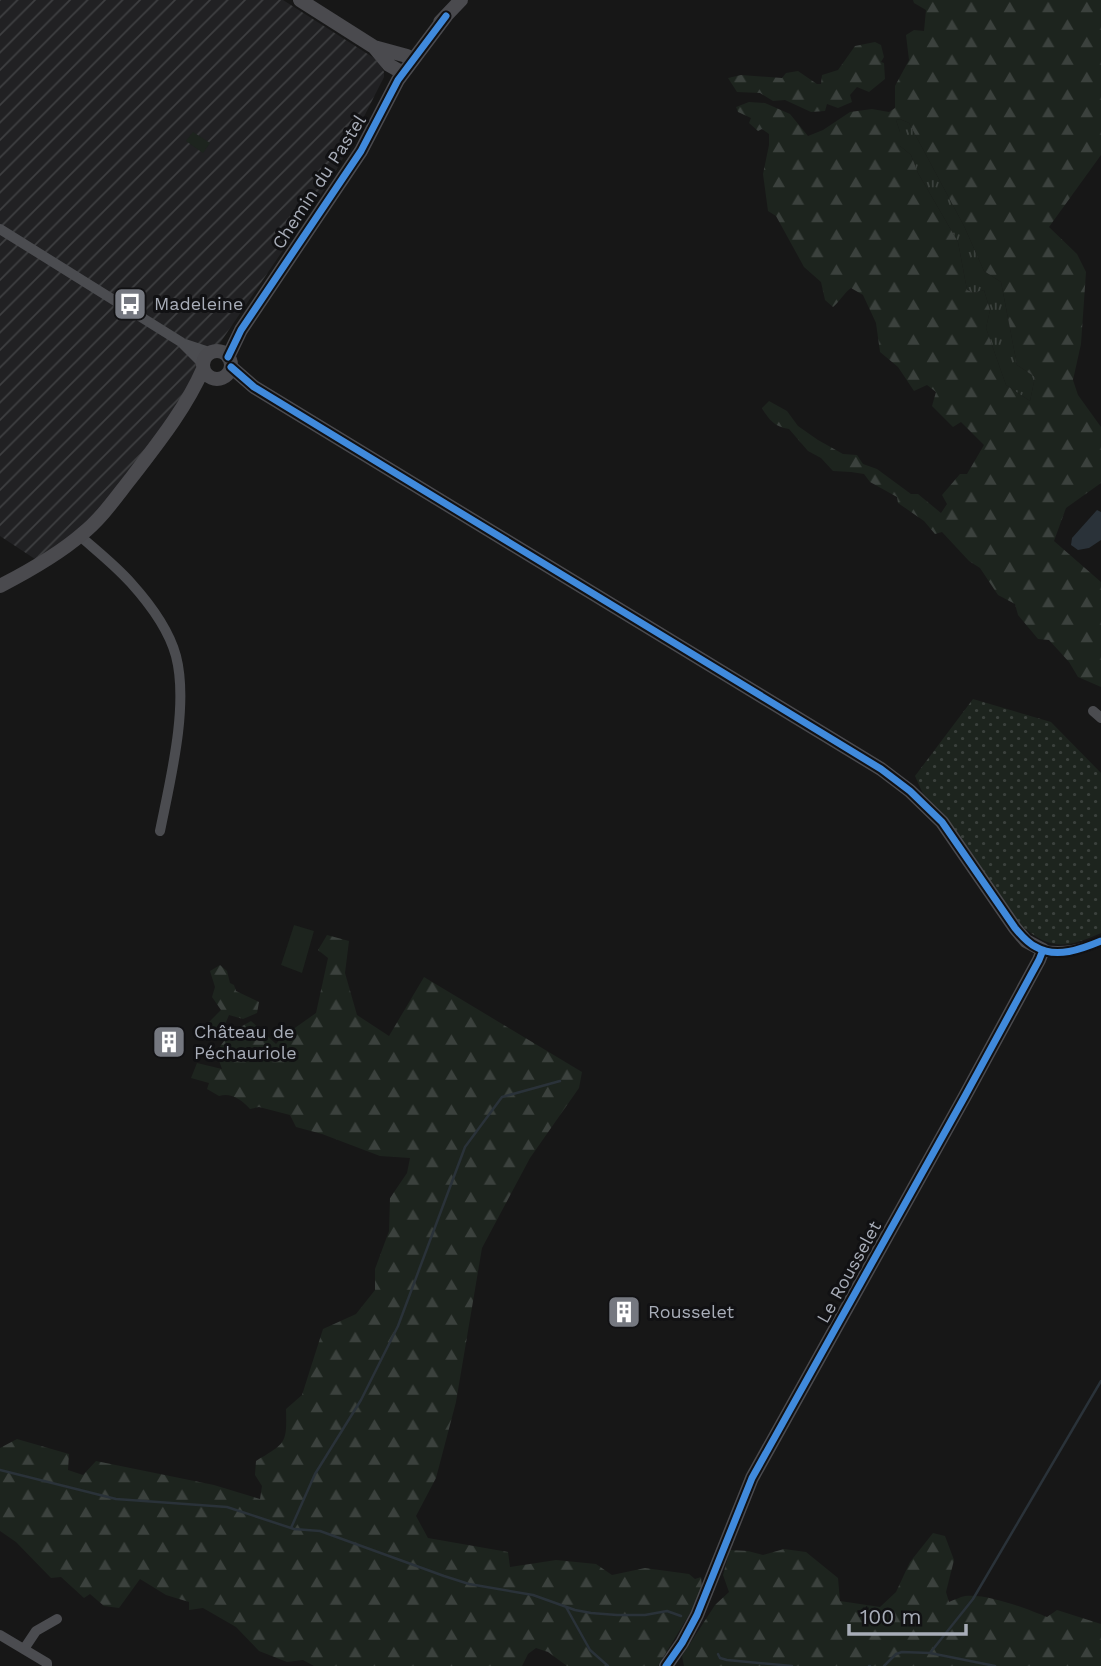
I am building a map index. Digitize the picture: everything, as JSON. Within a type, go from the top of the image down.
[{"type":"street","points":[[300,0],[374,47],[410,58]]},
{"type":"street","name":"Chemin du Pastel","points":[[216,364],[344,176],[378,103],[410,58],[461,0]]},
{"type":"street","points":[[374,47],[389,65],[400,71]]},
{"type":"street","points":[[0,229],[216,364],[881,769],[910,791],[942,822],[1026,941],[1042,950],[1058,952],[1072,951],[1101,941]]},
{"type":"street","points":[[0,586],[80,536],[110,505],[216,364]]},
{"type":"street","points":[[80,536],[131,582],[159,620],[176,657],[179,718],[160,831]]},
{"type":"street","name":"Le Rousselet","points":[[666,1666],[697,1615],[752,1478],[992,1049],[1042,950]]},
{"type":"street","points":[[24,1649],[36,1631],[57,1619]]},
{"type":"street","points":[[0,1635],[47,1663],[47,1666]]},
{"type":"shaded area","points":[[0,0],[283,0],[374,58],[384,72],[384,77],[341,162],[324,190],[123,483],[94,517],[38,561],[0,536]]},
{"type":"shaded area","points":[[1097,510],[1101,512],[1101,540],[1089,548],[1078,550],[1071,545],[1072,538]]},
{"type":"green space","points":[[913,0],[1101,0],[1101,155],[1049,227],[1077,254],[1086,272],[1081,344],[1073,380],[1078,395],[1101,427],[1101,483],[1066,508],[1054,541],[1101,582],[1101,687],[1078,677],[1069,662],[1049,640],[1038,639],[1018,615],[1015,604],[998,595],[980,568],[969,561],[942,532],[935,534],[924,521],[898,503],[897,497],[870,482],[864,474],[833,471],[821,458],[808,451],[789,429],[773,422],[762,408],[769,401],[787,411],[798,426],[818,440],[843,454],[857,455],[863,464],[877,469],[911,494],[918,494],[941,513],[947,504],[942,495],[960,474],[967,474],[984,445],[961,422],[953,427],[932,406],[936,392],[927,385],[914,391],[898,367],[880,352],[876,323],[863,295],[851,288],[833,307],[825,300],[821,282],[804,267],[776,216],[768,211],[763,174],[769,134],[762,129],[758,131],[749,123],[751,118],[738,112],[736,107],[749,102],[765,103],[790,114],[808,136],[823,130],[850,112],[872,109],[889,112],[895,108],[895,86],[909,60],[906,35],[914,30],[924,31],[926,10]],"holes":[[[896,120],[909,123],[964,226],[984,271],[1001,282],[1017,365],[1035,377],[1030,401],[1006,385],[986,328],[990,310],[984,290],[974,293],[967,290],[958,242],[918,173],[911,155],[900,146],[900,132]]]},
{"type":"green space","points":[[875,42],[881,45],[885,79],[869,92],[857,87],[850,95],[852,102],[838,108],[827,104],[825,111],[811,112],[785,100],[773,101],[760,93],[737,92],[728,78],[741,75],[782,78],[786,73],[798,71],[821,84],[822,75],[838,70],[855,46]]},
{"type":"green space","points":[[896,120],[909,123],[964,226],[984,271],[1001,282],[1017,365],[1035,377],[1030,401],[1006,385],[986,328],[990,310],[984,290],[974,293],[967,290],[958,242],[918,173],[911,155],[900,146],[900,132]]},
{"type":"green space","points":[[193,132],[210,143],[203,153],[186,141]]},
{"type":"green space","points":[[973,699],[1051,722],[1101,773],[1101,933],[1078,942],[1059,944],[1050,943],[1031,933],[1021,925],[942,812],[923,794],[915,776]]},
{"type":"green space","points":[[294,925],[314,931],[302,973],[281,965]]},
{"type":"green space","points":[[327,935],[349,941],[345,973],[357,1015],[389,1036],[424,977],[582,1072],[579,1088],[530,1158],[482,1248],[456,1402],[436,1478],[416,1516],[428,1538],[508,1552],[510,1567],[556,1560],[596,1564],[612,1575],[645,1568],[689,1574],[695,1579],[701,1577],[702,1587],[695,1605],[658,1666],[567,1666],[548,1652],[536,1648],[528,1654],[522,1666],[314,1666],[303,1660],[287,1662],[259,1651],[236,1627],[203,1608],[189,1610],[189,1602],[166,1595],[140,1579],[119,1608],[104,1606],[90,1594],[84,1598],[61,1577],[51,1578],[16,1542],[0,1531],[0,1448],[17,1439],[69,1454],[68,1470],[83,1475],[96,1461],[214,1485],[260,1499],[262,1486],[255,1475],[256,1461],[283,1441],[286,1409],[302,1395],[323,1329],[356,1314],[375,1290],[375,1269],[389,1231],[390,1198],[407,1173],[410,1158],[380,1156],[296,1127],[290,1115],[259,1107],[250,1109],[236,1098],[219,1096],[207,1089],[209,1083],[191,1078],[197,1063],[222,1069],[216,1052],[230,1033],[251,1021],[276,1044],[316,1013],[328,958],[318,950]]},
{"type":"green space","points":[[220,965],[227,971],[230,983],[236,991],[259,1002],[257,1013],[243,1019],[229,1015],[224,1027],[211,1034],[209,1022],[221,1010],[212,997],[215,987],[210,971]]},
{"type":"green space","points":[[933,1533],[945,1536],[954,1560],[946,1592],[949,1602],[965,1596],[984,1597],[1007,1602],[1047,1617],[1057,1610],[1101,1624],[1101,1666],[684,1666],[682,1656],[715,1605],[729,1592],[723,1575],[730,1550],[763,1555],[784,1549],[806,1552],[838,1578],[840,1601],[880,1607],[896,1592],[910,1562]]},
{"type":"waterway","points":[[291,1528],[315,1474],[361,1400],[398,1326],[465,1147],[502,1097],[560,1081]]},
{"type":"waterway","points":[[930,1653],[973,1599],[1101,1381]]},
{"type":"waterway","points":[[0,1470],[116,1499],[227,1507],[294,1529],[320,1531],[469,1584],[533,1595],[575,1610],[617,1615],[645,1615],[667,1611],[681,1616]]},
{"type":"waterway","points":[[566,1607],[590,1650],[608,1666]]},
{"type":"waterway","points":[[884,1666],[896,1654],[902,1652],[930,1653],[995,1666]]},
{"type":"waterway","points":[[718,1654],[720,1658],[727,1660],[792,1666]]},
{"type":"cycle path","points":[[228,357],[241,330],[361,151],[398,80],[446,16]]},
{"type":"cycle path","points":[[231,367],[254,387],[881,769],[910,791],[942,822],[1015,928],[1033,945],[1044,951],[1060,952],[1077,950],[1101,941]]},
{"type":"cycle path","points":[[666,1666],[697,1615],[752,1478],[965,1096],[1043,950]]},
{"type":"place","name":"Madeleine","points":[[130,304]]},
{"type":"place","name":"Château de Péchauriole","points":[[169,1042]]},
{"type":"place","name":"Rousselet","points":[[624,1312]]}]
